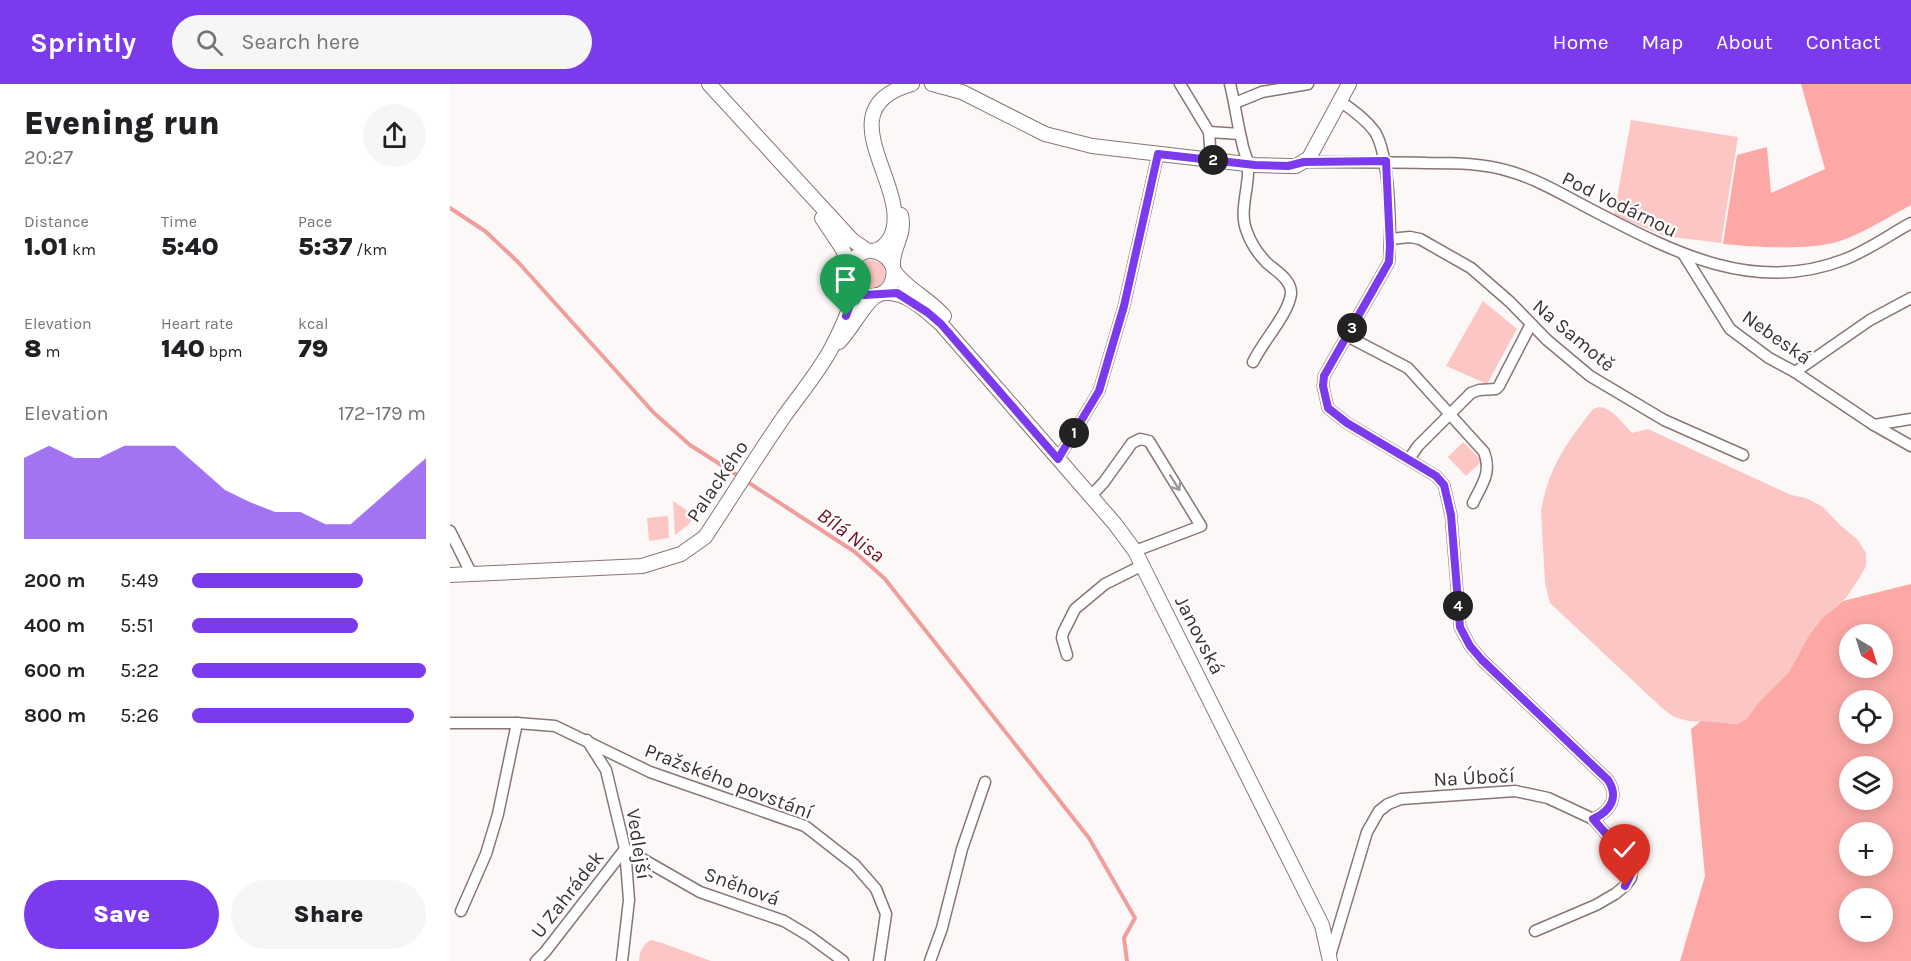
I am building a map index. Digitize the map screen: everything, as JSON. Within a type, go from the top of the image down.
[{"type":"street","points":[[709,84],[857,246],[883,255],[893,269]]},
{"type":"street","points":[[850,266],[857,256],[882,248],[893,229],[894,210],[889,188],[871,135],[873,116],[881,100],[892,91],[912,84]]},
{"type":"street","points":[[932,84],[960,88],[1045,134],[1092,146],[1248,164],[1288,166],[1304,162],[1315,150],[1349,84]]},
{"type":"street","points":[[1179,84],[1209,132],[1211,160]]},
{"type":"street","points":[[1230,84],[1248,164],[1243,216],[1245,229],[1266,261],[1282,275],[1291,292],[1287,308],[1260,347],[1253,362]]},
{"type":"street","points":[[1235,103],[1262,92],[1308,84]]},
{"type":"street","points":[[1340,101],[1374,131],[1381,144],[1386,161],[1390,239],[1389,262],[1324,376],[1323,386],[1328,408],[1347,423],[1436,476],[1444,485],[1451,515],[1460,627],[1470,646],[1608,780],[1612,787],[1612,804],[1607,812],[1593,819],[1630,861],[1631,878],[1625,886],[1596,905],[1535,931]]},
{"type":"street","points":[[1209,132],[1240,134]]},
{"type":"street","points":[[1058,459],[1099,391],[1124,306],[1158,154]]},
{"type":"street","name":"Pod Vodárnou","points":[[1304,162],[1386,161],[1477,164],[1515,172],[1684,255],[1744,271],[1787,274],[1844,260],[1911,223]]},
{"type":"street","points":[[788,170],[846,255],[850,266],[850,283],[864,295],[880,294],[891,284],[893,256],[903,226],[899,208],[889,188]]},
{"type":"street","name":"Na Samotě","points":[[1390,239],[1410,237],[1420,239],[1471,268],[1590,376],[1664,420],[1743,455]]},
{"type":"street","name":"Nebeská","points":[[1684,255],[1730,329],[1769,358],[1911,446]]},
{"type":"street","name":"Janovská","points":[[893,269],[902,281],[940,311],[975,363]]},
{"type":"street","name":"Palackého","points":[[831,350],[850,307],[852,292],[850,283]]},
{"type":"street","name":"Janovská","points":[[880,294],[897,293],[927,312],[975,363],[1091,496],[1135,551],[1322,925],[1330,958]]},
{"type":"street","name":"Palackého","points":[[450,575],[642,566],[666,560],[693,547],[705,537],[831,350],[850,330],[869,301],[880,294]]},
{"type":"street","points":[[1794,372],[1870,320],[1911,298]]},
{"type":"street","points":[[1409,459],[1418,446],[1474,391],[1496,389],[1499,386],[1531,324]]},
{"type":"street","points":[[1347,336],[1408,368],[1484,452],[1488,472],[1473,503]]},
{"type":"street","points":[[1874,424],[1911,419]]},
{"type":"street","points":[[1091,496],[1104,483],[1132,443],[1140,439],[1149,441],[1202,526],[1135,551]]},
{"type":"street","points":[[450,531],[471,573]]},
{"type":"street","points":[[1067,655],[1062,638],[1076,609],[1105,584],[1143,565]]},
{"type":"street","name":"Pražského povstání","points":[[450,723],[517,723],[555,726],[650,772],[805,826],[855,865],[876,889],[886,914],[879,961]]},
{"type":"street","points":[[461,910],[486,854],[498,814],[517,723]]},
{"type":"street","name":"Vedlejší","points":[[587,740],[606,770],[625,849],[629,900],[622,961]]},
{"type":"street","points":[[930,961],[942,928],[962,849],[986,782]]},
{"type":"street","name":"Na Úbočí","points":[[1330,958],[1367,832],[1379,811],[1388,804],[1401,799],[1515,791],[1548,798],[1593,819]]},
{"type":"street","name":"U Zahrádek","points":[[536,961],[625,849]]},
{"type":"street","name":"Sněhová","points":[[625,849],[700,892],[784,921],[843,961]]},
{"type":"shaded area","points":[[1801,84],[1911,84],[1911,205],[1857,234],[1827,244],[1782,247],[1723,244],[1737,155],[1767,147],[1771,193],[1825,169]]},
{"type":"shaded area","points":[[1631,120],[1738,137],[1721,243],[1664,236],[1614,215]]},
{"type":"shaded area","points":[[871,260],[881,264],[885,274],[881,284],[871,288],[861,284],[857,274],[861,264]]},
{"type":"shaded area","points":[[1483,301],[1517,329],[1487,384],[1446,366]]},
{"type":"shaded area","points":[[1599,407],[1613,413],[1632,433],[1648,429],[1791,495],[1806,498],[1823,507],[1858,540],[1866,553],[1866,566],[1846,598],[1822,618],[1809,635],[1789,672],[1760,701],[1747,718],[1737,724],[1689,721],[1674,717],[1550,603],[1545,583],[1541,511],[1544,495],[1560,456],[1593,409]]},
{"type":"shaded area","points":[[1463,442],[1482,461],[1466,476],[1448,457]]},
{"type":"shaded area","points":[[673,501],[692,514],[696,510],[699,512],[675,535]]},
{"type":"shaded area","points":[[668,516],[669,538],[649,541],[647,518]]},
{"type":"shaded area","points":[[1911,584],[1911,961],[1680,961],[1705,876],[1691,729],[1701,721],[1737,724],[1747,718],[1760,701],[1789,672],[1809,635],[1822,618],[1843,601]]},
{"type":"shaded area","points":[[651,940],[711,961],[639,961],[642,949]]},
{"type":"waterway","name":"Bílá Nisa","points":[[450,208],[485,231],[518,262],[654,413],[690,445],[740,477]]},
{"type":"waterway","name":"Bílá Nisa","points":[[746,481],[855,552],[885,579],[1089,838],[1135,918],[1124,938],[1127,961]]},
{"type":"route","points":[[846,316],[852,299],[850,283],[864,295],[891,292],[911,301],[941,324],[1058,459],[1099,391],[1124,306],[1158,154],[1255,165],[1296,166],[1304,162],[1386,161],[1389,262],[1324,376],[1324,397],[1328,408],[1347,423],[1436,476],[1444,485],[1451,515],[1460,627],[1470,646],[1482,660],[1608,780],[1612,787],[1612,804],[1607,812],[1593,819],[1630,861],[1631,878],[1625,886]]}]
